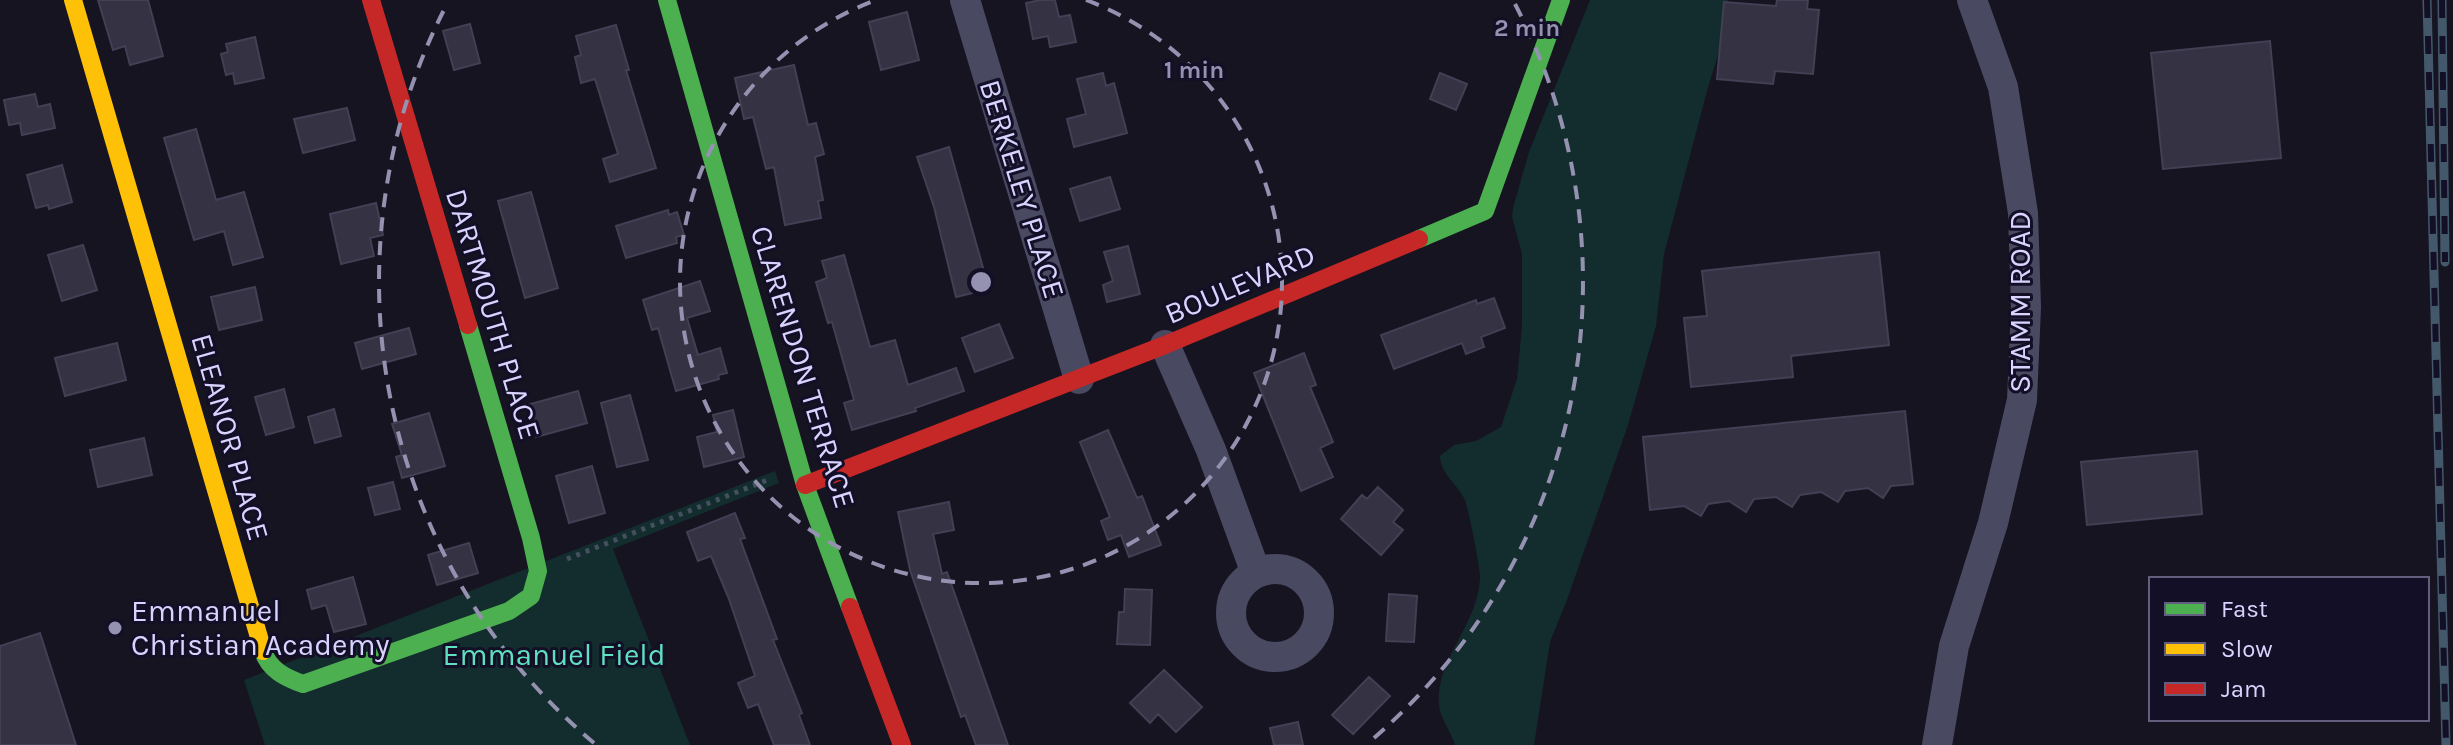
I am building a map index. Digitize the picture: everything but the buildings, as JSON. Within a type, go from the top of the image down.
[{"type":"street","name":"ELEANOR PLACE","points":[[73,0],[265,658],[272,670],[283,678],[303,684],[486,620],[509,611],[531,596],[538,571]]},
{"type":"street","name":"DARTMOUTH PLACE","points":[[371,0],[531,538],[538,571]]},
{"type":"street","name":"CLARENDON TERRACE","points":[[667,0],[803,476],[902,745]]},
{"type":"street","name":"BERKELEY PLACE","points":[[965,0],[1079,379]]},
{"type":"street","name":"BOULEVARD","points":[[803,476],[1079,379],[1485,211],[1561,0]]},
{"type":"street","name":"STAMM ROAD","points":[[1937,745],[1954,646],[1993,523],[2022,400],[2026,323],[2023,213],[2003,87],[1972,0]]},
{"type":"street","points":[[1165,345],[1211,450],[1256,573]]},
{"type":"path","points":[[538,571],[803,476]]},
{"type":"green space","points":[[1590,0],[1728,0],[1721,45],[1664,254],[1656,326],[1628,425],[1550,642],[1534,745],[1455,745],[1440,710],[1440,688],[1450,657],[1473,610],[1480,577],[1466,503],[1443,468],[1440,456],[1454,445],[1476,441],[1501,427],[1517,379],[1522,326],[1522,254],[1512,217],[1513,208],[1529,152]]},
{"type":"green space","name":"Emmanuel Field","points":[[775,471],[779,483],[613,549],[690,745],[265,745],[244,680]]},
{"type":"railway","points":[[2427,0],[2446,745]]},
{"type":"railway","points":[[2442,0],[2445,262]]},
{"type":"traffic: fast","points":[[667,0],[805,485],[850,607]]},
{"type":"traffic: fast","points":[[1419,239],[1485,211],[1561,0]]},
{"type":"traffic: fast","points":[[263,651],[274,668],[303,684],[509,611],[531,596],[538,571],[531,538],[468,325]]},
{"type":"traffic: slow","points":[[73,0],[263,651]]},
{"type":"traffic: jam","points":[[371,0],[468,325]]},
{"type":"traffic: jam","points":[[805,485],[1165,345],[1419,239]]},
{"type":"traffic: jam","points":[[850,607],[902,745]]},
{"type":"place","name":"Emmanuel Christian Academy","points":[[115,628]]}]
